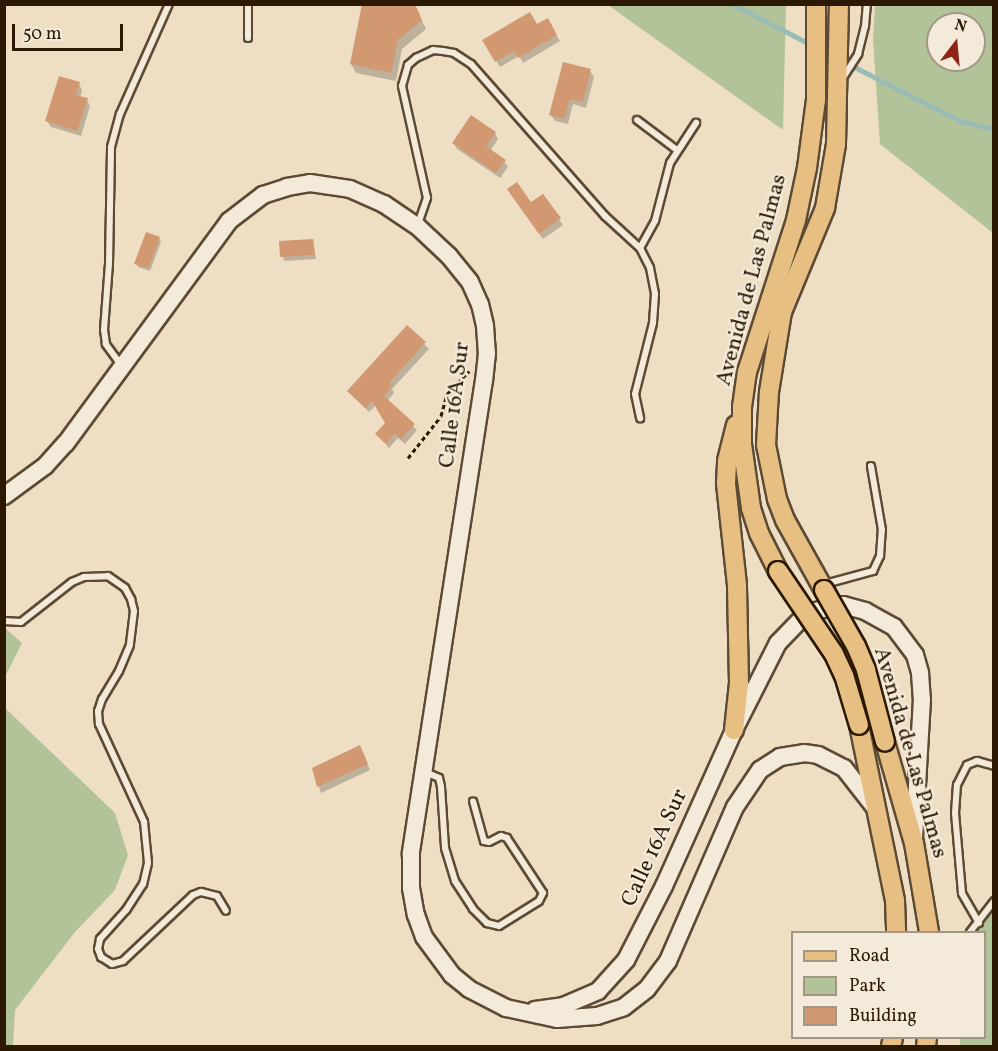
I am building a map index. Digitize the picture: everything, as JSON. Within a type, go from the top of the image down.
[{"type":"main road","name":"Avenida de Las Palmas","points":[[816,6],[814,121],[796,219],[747,372],[742,406],[742,444],[750,508],[759,533],[778,571],[834,654],[859,725],[895,900],[896,931]]},
{"type":"main road","name":"Avenida de Las Palmas","points":[[839,6],[845,70],[836,144],[825,208],[782,312],[769,392],[766,445],[777,499],[785,520],[856,646],[866,670],[914,843],[929,931]]},
{"type":"main road","name":"Calle 16A Sur","points":[[4,496],[45,465],[123,367],[207,248],[229,221],[263,195],[287,187],[310,183],[329,185],[368,196],[417,226],[450,256],[470,282],[480,304],[487,353],[411,854],[411,888],[416,915],[424,937],[452,975],[487,1000],[522,1013],[557,1019],[597,1016],[624,1007],[646,989],[668,961],[735,807],[748,784],[771,762],[804,753],[830,759],[844,768],[877,810]]},
{"type":"main road","points":[[734,730],[739,683],[737,585],[726,483],[731,438],[742,406]]},
{"type":"main road","name":"Calle 16A Sur","points":[[522,1013],[563,1006],[583,999],[598,991],[612,979],[626,960],[664,886],[734,730],[778,643],[801,619],[828,607],[843,605],[854,607],[880,618],[905,639],[915,655],[920,673],[921,728],[914,843]]},
{"type":"lane","points":[[123,367],[106,344],[104,330],[111,147],[120,114],[169,4]]},
{"type":"lane","points":[[248,4],[248,38]]},
{"type":"lane","points":[[845,70],[865,26],[867,4]]},
{"type":"lane","points":[[417,226],[427,198],[402,86],[408,65],[416,58],[433,50],[443,51],[454,53],[471,64],[605,216],[640,248],[650,268],[655,294],[653,323],[635,394],[640,418]]},
{"type":"lane","points":[[637,120],[677,150]]},
{"type":"lane","points":[[640,248],[655,221],[664,180],[677,150],[696,123]]},
{"type":"lane","points":[[823,587],[873,571],[880,556],[882,530],[871,466]]},
{"type":"lane","points":[[4,621],[21,622],[33,616],[72,582],[84,577],[108,576],[125,588],[131,599],[134,611],[130,645],[98,711],[99,724],[144,822],[148,863],[143,884],[126,910],[100,939],[98,949],[101,957],[112,964],[123,961],[193,896],[201,892],[217,896],[226,911]]},
{"type":"lane","points":[[979,923],[962,893],[956,813],[957,785],[967,765],[977,761],[993,766]]},
{"type":"lane","points":[[425,772],[439,778],[445,848],[455,881],[473,909],[487,922],[499,926],[539,901],[543,892],[507,838],[484,841],[473,801]]},
{"type":"lane","points":[[972,931],[993,901]]},
{"type":"path","points":[[408,458],[441,416],[447,394],[487,353]]},
{"type":"green space","points":[[608,5],[786,5],[783,130]]},
{"type":"green space","points":[[875,5],[993,5],[993,233],[880,144],[873,39]]},
{"type":"green space","points":[[5,628],[22,643],[5,677]]},
{"type":"green space","points":[[5,708],[115,813],[128,855],[115,890],[75,932],[15,1010],[13,1046],[4,1046]]},
{"type":"green space","points":[[993,902],[993,1046],[960,1046],[960,1039],[986,1039],[986,931],[975,931]]},
{"type":"building","points":[[362,4],[415,4],[422,20],[398,40],[391,73],[350,64]]},
{"type":"building","points":[[530,12],[537,24],[548,18],[557,35],[518,58],[514,51],[495,62],[482,40]]},
{"type":"building","points":[[563,62],[591,69],[583,102],[570,99],[564,119],[549,115]]},
{"type":"building","points":[[59,76],[80,82],[76,95],[88,98],[77,131],[45,121]]},
{"type":"building","points":[[471,115],[496,132],[486,146],[506,160],[496,173],[452,143]]},
{"type":"building","points":[[517,182],[531,202],[543,194],[561,218],[539,234],[507,189]]},
{"type":"building","points":[[146,232],[160,237],[148,268],[134,264]]},
{"type":"building","points":[[313,239],[315,255],[280,257],[279,241]]},
{"type":"building","points":[[407,325],[426,342],[389,383],[392,386],[384,396],[415,424],[401,439],[395,433],[386,444],[375,434],[385,423],[372,401],[365,408],[347,391]]},
{"type":"building","points":[[360,745],[368,764],[317,787],[312,768]]},
{"type":"waterway","points":[[732,4],[812,45]]},
{"type":"waterway","points":[[849,64],[961,121],[994,129]]}]
